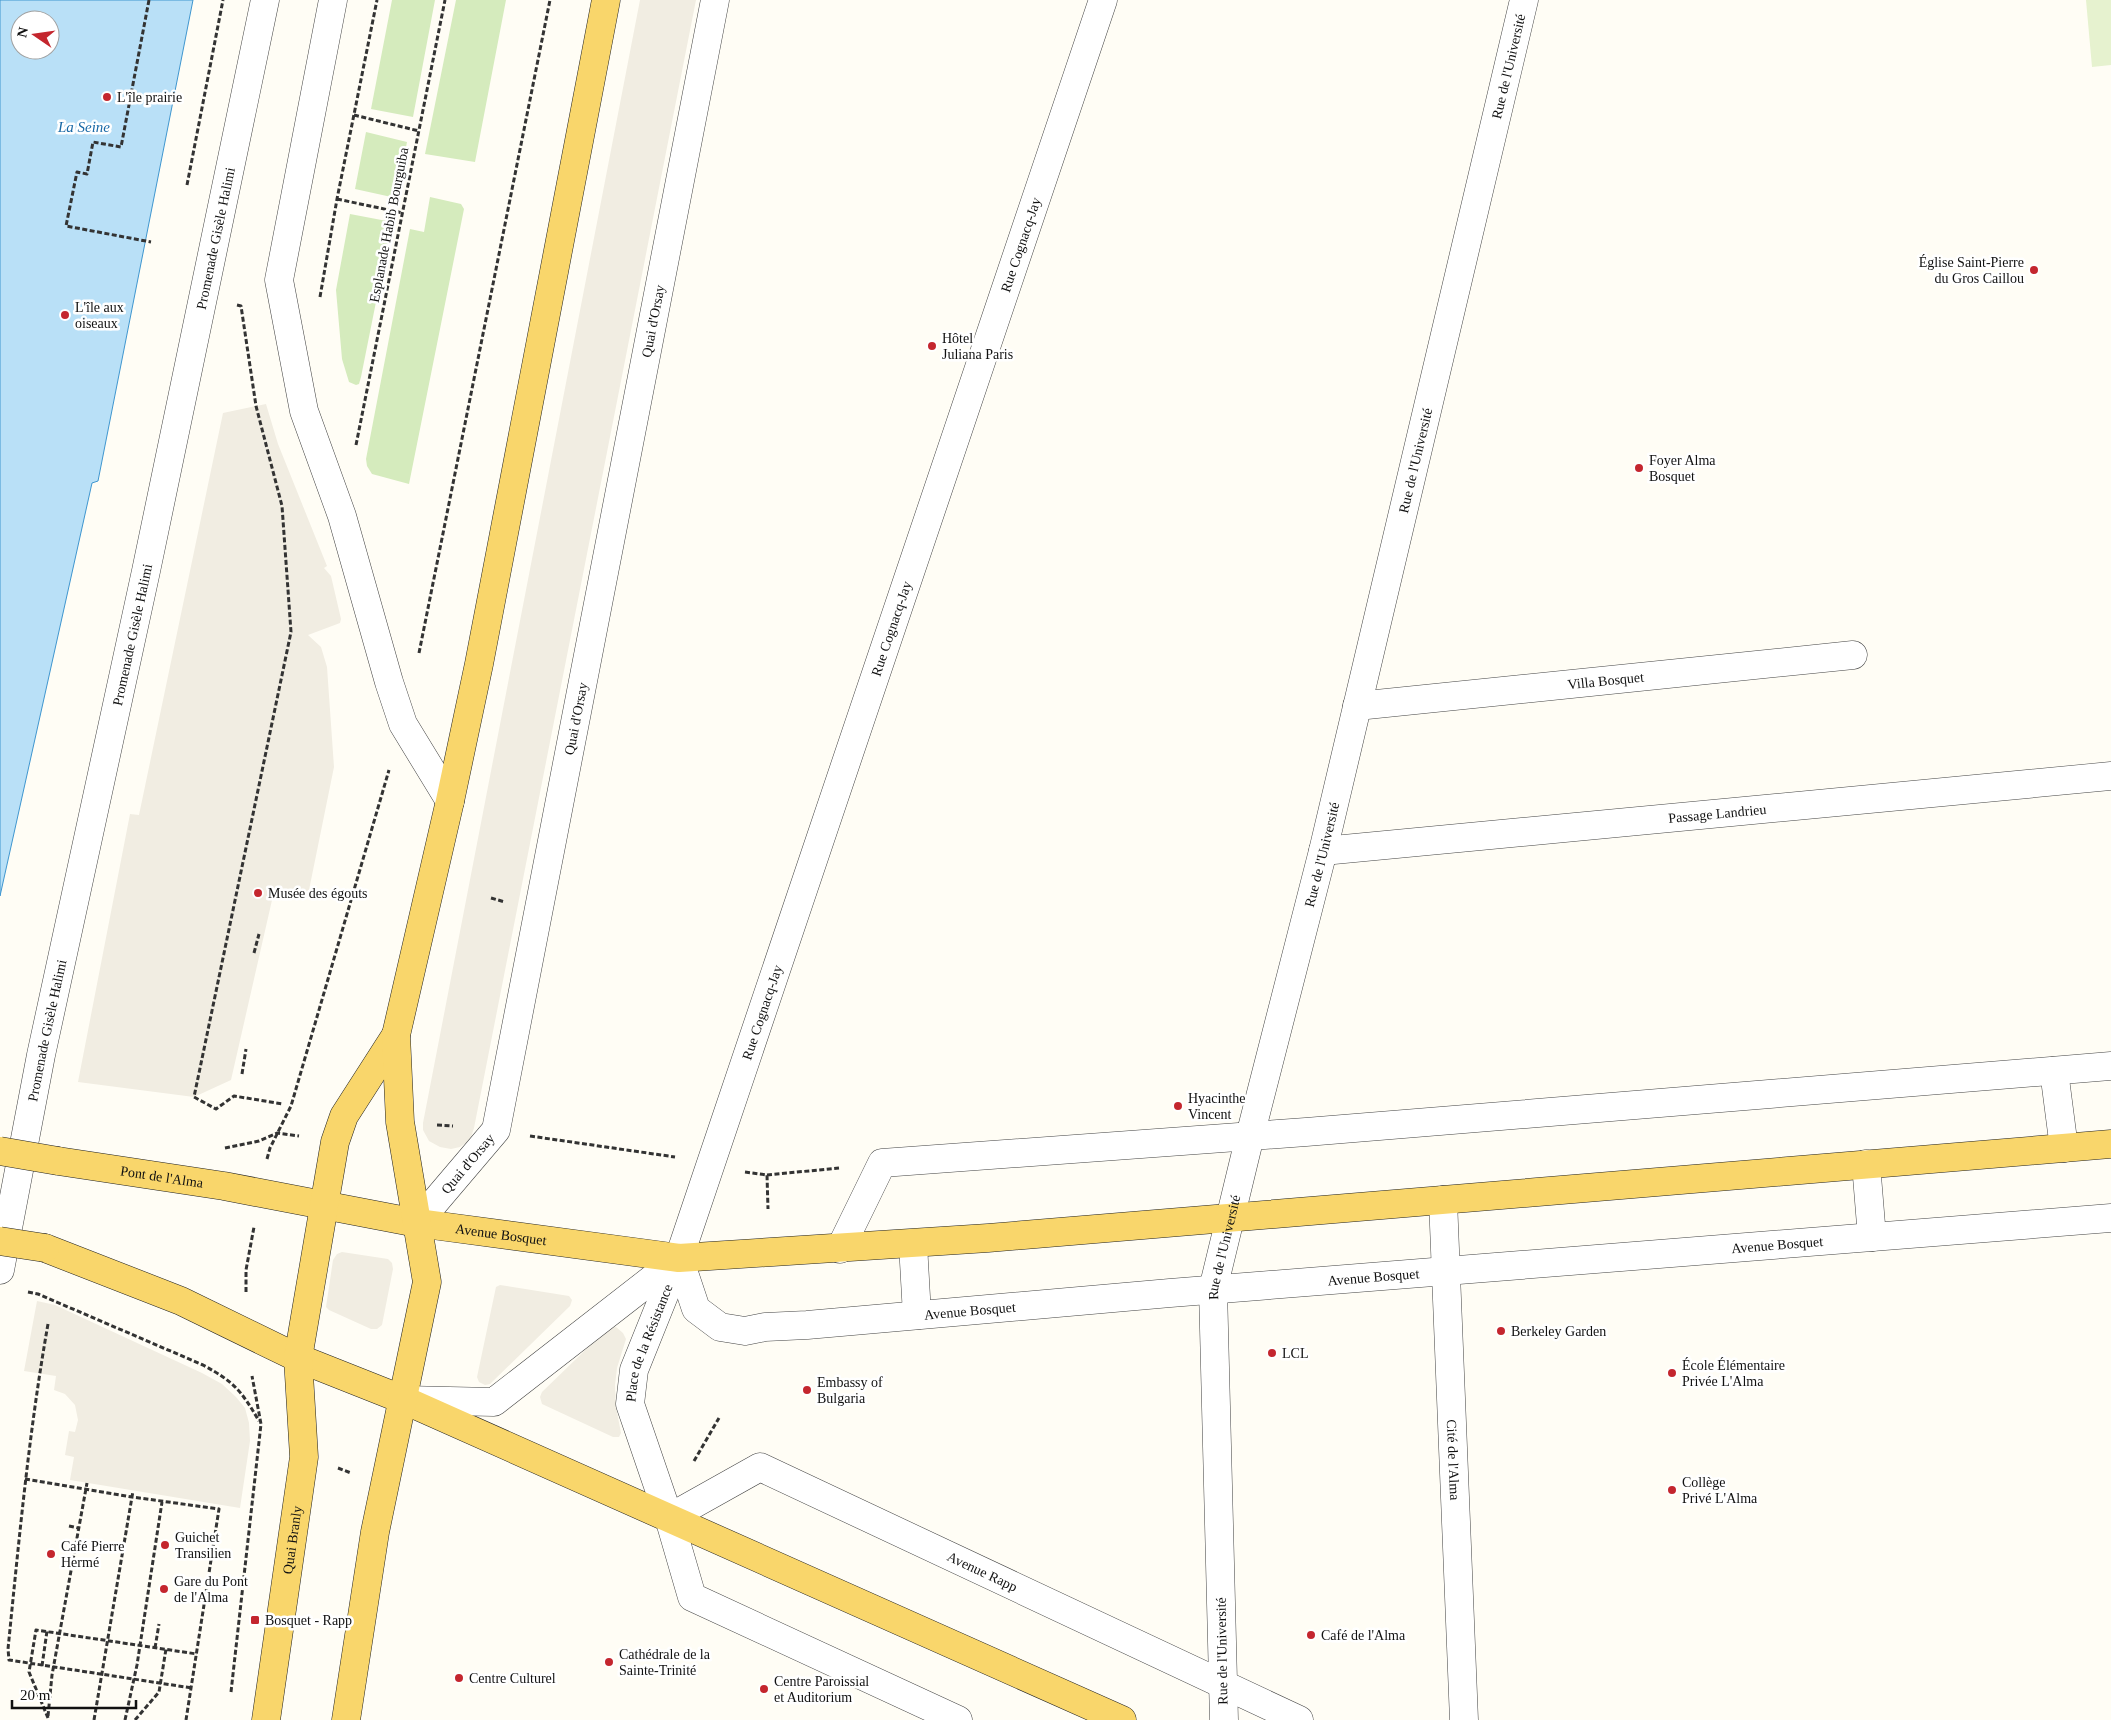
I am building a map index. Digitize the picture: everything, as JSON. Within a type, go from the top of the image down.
[{"type":"main road","points":[[346,1720],[375,1532],[404,1400],[426,1282],[400,1122],[396,1035],[450,801],[479,664],[606,0]]},
{"type":"main road","points":[[0,1241],[45,1248],[181,1301],[298,1358],[335,1142],[344,1116],[396,1035]]},
{"type":"main road","name":"Avenue Bosquet","points":[[324,1206],[417,1223],[679,1258],[913,1244],[2111,1144]]},
{"type":"main road","name":"Pont de l'Alma","points":[[0,1151],[224,1186],[324,1206]]},
{"type":"main road","name":"Place de la Résistance","points":[[298,1358],[404,1400],[669,1518]]},
{"type":"main road","name":"Quai Branly","points":[[266,1720],[304,1458],[298,1358]]},
{"type":"main road","points":[[669,1518],[1122,1720]]},
{"type":"street","name":"Promenade Gisèle Halimi","points":[[0,1270],[41,1055],[146,571],[265,0]]},
{"type":"street","points":[[333,0],[279,280],[304,411],[342,516],[389,682],[403,724],[450,801]]},
{"type":"street","name":"Quai d'Orsay","points":[[417,1223],[496,1130],[715,0]]},
{"type":"street","name":"Rue Cognacq-Jay","points":[[679,1258],[1103,0]]},
{"type":"street","name":"Rue de l'Université","points":[[1224,1720],[1213,1290],[1250,1136],[1323,851],[1524,0]]},
{"type":"street","name":"Villa Bosquet","points":[[1357,706],[1853,655]]},
{"type":"street","name":"Passage Landrieu","points":[[1323,851],[2111,776]]},
{"type":"street","points":[[840,1249],[882,1163],[1250,1136],[2111,1066]]},
{"type":"street","points":[[2054,1071],[2064,1148]]},
{"type":"street","points":[[1866,1164],[1872,1237]]},
{"type":"street","name":"Cité de l'Alma","points":[[1443,1200],[1464,1720]]},
{"type":"street","name":"Avenue Bosquet","points":[[679,1258],[696,1309],[720,1327],[745,1331],[765,1327],[2111,1218]]},
{"type":"street","points":[[913,1244],[917,1315]]},
{"type":"street","name":"Place de la Résistance","points":[[404,1400],[494,1402],[679,1258]]},
{"type":"street","name":"Place de la Résistance","points":[[669,1518],[630,1404],[634,1370],[679,1258]]},
{"type":"street","name":"Avenue Rapp","points":[[669,1518],[760,1467],[1223,1686],[1299,1720]]},
{"type":"street","points":[[669,1518],[692,1597],[958,1720]]},
{"type":"path","points":[[149,0],[121,147],[93,142],[87,174],[76,172],[66,226],[150,242]]},
{"type":"path","points":[[320,300],[337,199],[376,0]]},
{"type":"path","name":"Esplanade Habib Bourguiba","points":[[354,453],[445,0]]},
{"type":"path","points":[[418,660],[550,0]]},
{"type":"path","points":[[354,115],[419,131]]},
{"type":"path","points":[[337,199],[403,212]]},
{"type":"path","points":[[202,300],[241,306],[256,406],[282,506],[291,632],[194,1097],[216,1109],[234,1096],[283,1104]]},
{"type":"path","points":[[226,1149],[259,1141],[277,1133],[292,1106],[403,724]]},
{"type":"path","points":[[254,953],[259,934]]},
{"type":"path","points":[[242,1074],[246,1049]]},
{"type":"path","points":[[432,1124],[457,1126]]},
{"type":"path","points":[[522,1135],[677,1157]]},
{"type":"path","points":[[741,1171],[767,1175],[882,1163]]},
{"type":"path","points":[[767,1175],[768,1209]]},
{"type":"path","points":[[245,1332],[246,1270],[260,1194]]},
{"type":"path","points":[[38,1294],[203,1365],[229,1379],[246,1398],[261,1424],[232,1687]]},
{"type":"path","points":[[48,1324],[25,1479],[8,1649],[9,1660],[192,1688]]},
{"type":"path","points":[[693,1463],[719,1418]]},
{"type":"path","points":[[25,1479],[162,1502],[219,1508],[186,1720]]},
{"type":"path","points":[[48,1719],[52,1675],[87,1483]]},
{"type":"path","points":[[94,1720],[106,1640],[133,1491]]},
{"type":"path","points":[[126,1720],[162,1502]]},
{"type":"path","points":[[70,1526],[78,1528]]},
{"type":"path","points":[[155,1648],[159,1624]]},
{"type":"path","points":[[48,1719],[29,1672],[36,1630],[197,1654]]},
{"type":"path","points":[[42,1666],[47,1631]]},
{"type":"path","points":[[135,1720],[159,1692],[166,1649]]},
{"type":"green space","points":[[392,0],[435,0],[413,117],[371,109]]},
{"type":"green space","points":[[456,0],[506,0],[475,162],[425,154]]},
{"type":"green space","points":[[2086,0],[2111,0],[2111,65],[2092,67]]},
{"type":"green space","points":[[366,132],[407,142],[396,198],[355,189]]},
{"type":"green space","points":[[430,197],[461,204],[464,209],[409,484],[372,474],[367,466],[366,459],[410,229],[424,232]]},
{"type":"green space","points":[[350,214],[392,222],[361,377],[359,384],[356,385],[349,382],[342,359],[336,290]]},
{"type":"shaded area","points":[[640,0],[696,0],[474,1128],[470,1140],[460,1147],[451,1149],[440,1147],[429,1141],[423,1130],[423,1123]]},
{"type":"shaded area","points":[[266,404],[278,444],[327,566],[324,568],[331,576],[341,619],[340,623],[308,635],[321,647],[327,667],[334,767],[309,890],[303,893],[275,887],[231,1080],[194,1097],[78,1082],[130,814],[139,815],[223,413]]},
{"type":"shaded area","points":[[342,1252],[388,1259],[392,1263],[393,1269],[382,1325],[377,1329],[371,1329],[326,1307],[333,1260],[337,1254]]},
{"type":"shaded area","points":[[500,1285],[569,1296],[572,1300],[570,1306],[490,1384],[485,1385],[479,1382],[477,1377],[496,1287]]},
{"type":"shaded area","points":[[37,1301],[55,1305],[202,1373],[222,1384],[236,1397],[245,1408],[249,1423],[250,1441],[240,1508],[70,1480],[74,1457],[65,1455],[69,1431],[75,1432],[78,1420],[75,1405],[65,1394],[54,1390],[56,1376],[24,1371]]},
{"type":"shaded area","points":[[616,1327],[623,1333],[626,1339],[617,1368],[615,1385],[616,1407],[621,1433],[619,1437],[613,1437],[542,1404],[540,1397],[542,1392],[608,1328]]},
{"type":"water","name":"La Seine","points":[[0,0],[193,0],[98,481],[92,483],[0,896]]},
{"type":"place","name":"L'île prairie","points":[[107,97]]},
{"type":"place","name":"Église Saint-Pierre du Gros Caillou","points":[[2034,270]]},
{"type":"place","name":"L'île aux oiseaux","points":[[65,315]]},
{"type":"place","name":"Hôtel Juliana Paris","points":[[932,346]]},
{"type":"place","name":"Foyer Alma Bosquet","points":[[1639,468]]},
{"type":"place","name":"Musée des égouts","points":[[258,893]]},
{"type":"place","name":"Hyacinthe Vincent","points":[[1178,1106]]},
{"type":"place","name":"Berkeley Garden","points":[[1501,1331]]},
{"type":"place","name":"LCL","points":[[1272,1353]]},
{"type":"place","name":"École Élémentaire Privée L'Alma","points":[[1672,1373]]},
{"type":"place","name":"Embassy of Bulgaria","points":[[807,1390]]},
{"type":"place","name":"Collège Privé L'Alma","points":[[1672,1490]]},
{"type":"place","name":"Guichet Transilien","points":[[165,1545]]},
{"type":"place","name":"Café Pierre Hermé","points":[[51,1554]]},
{"type":"place","name":"Gare du Pont de l'Alma","points":[[164,1589]]},
{"type":"place","name":"Bosquet - Rapp","points":[[255,1620]]},
{"type":"place","name":"Café de l'Alma","points":[[1311,1635]]},
{"type":"place","name":"Cathédrale de la Sainte-Trinité","points":[[609,1662]]},
{"type":"place","name":"Centre Culturel","points":[[459,1678]]},
{"type":"place","name":"Centre Paroissial et Auditorium","points":[[764,1689]]}]
